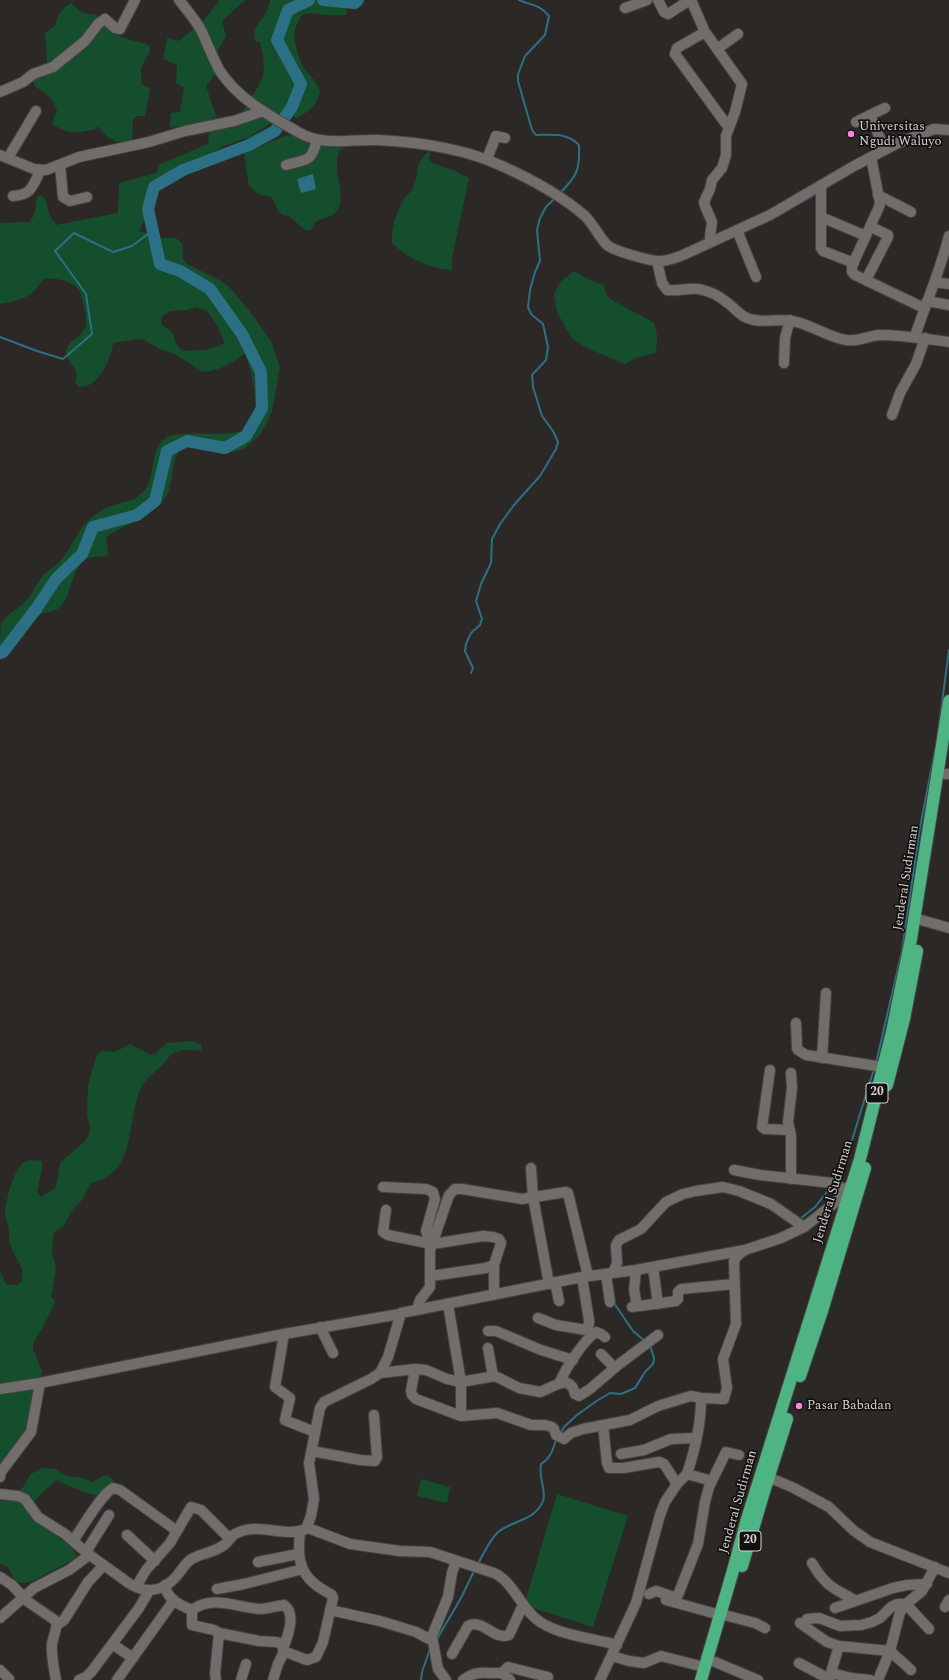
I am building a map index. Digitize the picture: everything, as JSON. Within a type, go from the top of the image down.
[{"type":"highway","name":"Jenderal Sudirman","points":[[724,1616],[773,1479],[871,1145],[904,1019],[949,701]]},
{"type":"highway","name":"Jenderal Sudirman","points":[[709,1680],[710,1664],[724,1616],[756,1490],[849,1186],[860,1159],[918,919],[947,774],[949,748]]},
{"type":"highway","name":"Jenderal Sudirman","points":[[701,1680],[710,1664]]},
{"type":"street","points":[[0,92],[23,82],[33,74],[53,67],[85,41],[103,19],[115,28],[120,29],[135,0]]},
{"type":"street","points":[[179,0],[195,20],[220,70],[226,78],[246,99],[297,132],[308,138],[324,142],[356,139],[440,146],[487,159],[541,186],[575,209],[586,217],[610,248],[657,261],[673,258],[770,215],[885,150],[934,129],[949,130]]},
{"type":"street","points":[[625,8],[647,0]]},
{"type":"street","points":[[658,0],[664,12],[668,14],[691,0],[705,32],[742,84],[735,112],[726,136],[726,155],[722,168],[713,178],[704,202],[704,206],[712,222],[710,236],[711,242]]},
{"type":"street","points":[[705,32],[677,48],[675,54],[729,128]]},
{"type":"street","points":[[717,49],[738,34]]},
{"type":"street","points":[[856,122],[885,108]]},
{"type":"street","points":[[36,111],[2,157],[40,171],[92,154],[234,121],[263,111]]},
{"type":"street","points":[[870,115],[885,150]]},
{"type":"street","points":[[487,159],[496,136],[505,138]]},
{"type":"street","points":[[286,165],[309,159],[313,154],[317,140]]},
{"type":"street","points":[[871,157],[879,207],[854,263],[852,272],[866,280],[925,305],[949,305]]},
{"type":"street","points":[[60,165],[63,198],[70,201],[87,197]]},
{"type":"street","points":[[13,196],[23,195],[29,191],[40,171]]},
{"type":"street","points":[[821,185],[822,250],[854,263]]},
{"type":"street","points":[[878,195],[911,212]]},
{"type":"street","points":[[821,217],[888,237],[866,280]]},
{"type":"street","points":[[737,230],[756,278]]},
{"type":"street","points":[[892,415],[900,393],[916,364],[925,305],[935,282],[949,240]]},
{"type":"street","points":[[657,261],[662,283],[667,290],[704,290],[721,297],[742,316],[752,320],[790,320],[854,341],[878,336],[920,337],[949,342]]},
{"type":"street","points":[[935,282],[949,284]]},
{"type":"street","points":[[784,363],[785,338],[790,320]]},
{"type":"street","points":[[918,919],[949,928]]},
{"type":"street","points":[[822,1058],[826,993]]},
{"type":"street","points":[[796,1023],[796,1042],[798,1050],[806,1055],[883,1067]]},
{"type":"street","points":[[770,1070],[762,1127],[765,1129],[790,1130]]},
{"type":"street","points":[[791,1073],[792,1088],[788,1122],[790,1130],[791,1178]]},
{"type":"street","points":[[531,1168],[533,1197],[552,1283],[559,1301]]},
{"type":"street","points":[[734,1170],[760,1175],[849,1186]]},
{"type":"street","points":[[0,1390],[320,1327],[400,1314],[418,1309],[585,1276],[636,1270],[744,1250],[781,1238],[804,1227],[836,1202],[849,1186]]},
{"type":"street","points":[[383,1187],[426,1189],[433,1192],[435,1199],[426,1231],[428,1236],[433,1241]]},
{"type":"street","points":[[610,1302],[610,1273],[617,1263],[616,1245],[619,1240],[641,1229],[666,1202],[683,1194],[723,1187],[739,1191],[771,1204],[804,1227]]},
{"type":"street","points":[[418,1309],[420,1300],[430,1287],[430,1250],[449,1196],[455,1189],[522,1199],[566,1192],[569,1194],[585,1276],[589,1324],[586,1330],[556,1325],[538,1318]]},
{"type":"street","points":[[386,1210],[383,1230],[385,1234],[433,1241],[482,1236],[497,1238],[501,1243],[494,1265],[494,1294]]},
{"type":"street","points":[[414,1369],[411,1391],[412,1395],[416,1399],[461,1416],[497,1413],[524,1423],[545,1425],[552,1427],[558,1436],[564,1439],[571,1433],[583,1429],[630,1420],[658,1406],[688,1397],[724,1399],[727,1388],[723,1359],[736,1324],[736,1284],[734,1262],[738,1255],[744,1250]]},
{"type":"street","points":[[431,1276],[486,1268],[494,1265]]},
{"type":"street","points":[[653,1267],[658,1304]]},
{"type":"street","points":[[636,1270],[634,1290],[635,1307],[676,1302],[678,1299],[678,1292],[681,1289],[736,1284]]},
{"type":"street","points":[[448,1304],[460,1382],[461,1416]]},
{"type":"street","points":[[380,1373],[390,1352],[400,1314]]},
{"type":"street","points":[[320,1327],[329,1348],[333,1353]]},
{"type":"street","points":[[488,1331],[496,1331],[541,1350],[573,1360]]},
{"type":"street","points":[[559,1384],[568,1365],[594,1334],[599,1332],[605,1337]]},
{"type":"street","points":[[284,1334],[275,1387],[290,1398],[285,1420],[315,1432]]},
{"type":"street","points":[[192,1610],[192,1625],[214,1630],[220,1633],[259,1641],[276,1642],[307,1660],[316,1657],[323,1642],[332,1595],[312,1582],[303,1569],[298,1554],[304,1529],[314,1500],[309,1463],[320,1408],[324,1402],[380,1373],[414,1369],[426,1370],[447,1379],[460,1382],[493,1376],[519,1388],[536,1392],[540,1392],[566,1382],[571,1384],[574,1388],[575,1394],[579,1396],[658,1335]]},
{"type":"street","points":[[488,1348],[493,1376]]},
{"type":"street","points":[[601,1354],[615,1368]]},
{"type":"street","points":[[0,1477],[1,1472],[32,1432],[40,1383]]},
{"type":"street","points":[[600,1680],[630,1618],[644,1593],[660,1515],[668,1497],[677,1484],[687,1474],[693,1456],[701,1398]]},
{"type":"street","points":[[312,1451],[353,1459],[375,1461],[377,1457],[374,1415]]},
{"type":"street","points":[[603,1425],[607,1463],[609,1468],[623,1468],[658,1462],[664,1464],[677,1484]]},
{"type":"street","points":[[621,1454],[644,1450],[671,1439],[696,1438]]},
{"type":"street","points":[[644,1593],[656,1590],[674,1597],[678,1595],[698,1544],[705,1502],[712,1481],[726,1452],[739,1455]]},
{"type":"street","points":[[687,1474],[712,1481]]},
{"type":"street","points":[[773,1479],[829,1507],[859,1535],[874,1544],[949,1572]]},
{"type":"street","points":[[74,1541],[102,1499],[109,1490],[113,1488],[120,1490],[177,1531]]},
{"type":"street","points":[[0,1494],[18,1496],[25,1499],[38,1517],[74,1541],[103,1566],[136,1588],[149,1591],[165,1585],[174,1579],[182,1568],[191,1560],[220,1548],[236,1533],[255,1529],[288,1532],[304,1529],[350,1544],[400,1551],[430,1552],[499,1575],[523,1606],[536,1619],[551,1628],[617,1645]]},
{"type":"street","points":[[136,1588],[143,1575],[177,1531],[191,1507],[195,1508],[212,1521],[230,1539]]},
{"type":"street","points":[[0,1618],[23,1597],[41,1584],[80,1564],[88,1556],[87,1553],[89,1547],[109,1515]]},
{"type":"street","points":[[127,1535],[155,1561]]},
{"type":"street","points":[[258,1562],[298,1554]]},
{"type":"street","points":[[446,1680],[438,1669],[432,1636],[448,1597],[452,1573],[456,1561]]},
{"type":"street","points":[[812,1563],[820,1576],[833,1589],[856,1601]]},
{"type":"street","points":[[56,1680],[52,1661],[52,1643],[57,1624],[64,1620],[88,1582],[103,1566]]},
{"type":"street","points":[[878,1680],[890,1651],[898,1618],[906,1604],[917,1596],[926,1584],[935,1567]]},
{"type":"street","points":[[217,1589],[244,1584],[303,1569]]},
{"type":"street","points":[[0,1576],[12,1585],[23,1597],[53,1618],[57,1624]]},
{"type":"street","points":[[835,1608],[893,1588],[907,1585],[926,1584]]},
{"type":"street","points":[[165,1585],[168,1593],[174,1600],[192,1610]]},
{"type":"street","points":[[80,1680],[92,1671],[139,1608],[149,1591]]},
{"type":"street","points":[[644,1593],[698,1610],[755,1623],[765,1628]]},
{"type":"street","points":[[117,1680],[174,1600]]},
{"type":"street","points":[[192,1610],[198,1605],[212,1602],[261,1609],[284,1605],[288,1610],[290,1622],[284,1648],[273,1680]]},
{"type":"street","points":[[911,1670],[890,1651],[839,1646],[822,1640],[804,1621],[819,1618],[840,1626],[861,1625],[880,1618],[896,1604],[906,1604],[929,1629]]},
{"type":"street","points":[[452,1654],[468,1626],[471,1624],[477,1624],[500,1636],[509,1635],[523,1606]]},
{"type":"street","points":[[330,1610],[385,1622],[416,1632],[428,1639],[432,1636]]},
{"type":"street","points":[[216,1680],[215,1674],[220,1633]]},
{"type":"street","points":[[112,1644],[133,1658]]},
{"type":"street","points":[[799,1663],[827,1679],[830,1678],[839,1646]]},
{"type":"street","points":[[612,1656],[629,1661],[644,1663],[661,1656],[710,1664],[758,1680]]},
{"type":"street","points":[[241,1680],[246,1664]]},
{"type":"street","points":[[463,1680],[470,1674],[479,1672],[502,1672],[508,1667],[513,1667],[548,1677]]},
{"type":"street","points":[[0,1670],[9,1679]]},
{"type":"street","points":[[502,1672],[510,1680]]},
{"type":"street","points":[[832,1673],[850,1678],[870,1680]]},
{"type":"green space","points":[[220,0],[245,0],[222,21],[226,36],[211,63],[215,74],[206,86],[217,119],[223,120],[243,113],[262,78],[264,68],[263,57],[260,42],[255,41],[254,36],[257,26],[267,11],[270,0],[344,0],[347,14],[336,16],[314,13],[303,14],[296,26],[294,37],[302,65],[317,84],[320,91],[317,101],[312,108],[296,118],[284,110],[268,125],[250,137],[226,145],[208,155],[195,159],[154,184],[146,200],[145,219],[139,231],[163,238],[176,238],[182,244],[183,259],[187,264],[221,281],[231,289],[248,309],[271,341],[280,367],[272,412],[260,435],[245,448],[234,452],[188,447],[180,449],[173,466],[168,493],[157,508],[106,538],[108,555],[87,558],[77,570],[68,595],[61,606],[39,615],[13,648],[0,659],[1,625],[3,621],[27,600],[42,577],[62,559],[81,529],[90,519],[115,504],[132,500],[143,492],[148,486],[157,449],[161,442],[167,437],[173,435],[227,434],[250,427],[254,419],[256,400],[255,390],[245,353],[226,366],[203,372],[177,355],[158,348],[144,340],[136,339],[113,343],[110,357],[102,372],[92,383],[78,387],[75,382],[77,372],[68,360],[66,352],[70,344],[85,327],[85,310],[78,289],[71,283],[62,280],[52,278],[43,279],[35,290],[25,297],[0,304],[0,223],[30,222],[35,213],[37,197],[42,195],[46,200],[49,214],[56,225],[118,213],[119,183],[156,173],[160,164],[208,144],[209,134],[204,121],[170,128],[171,113],[180,112],[184,87],[176,83],[177,65],[163,59],[167,38],[179,41],[202,22]],"holes":[[[197,307],[208,312],[218,327],[225,343],[209,349],[197,351],[181,350],[175,342],[173,333],[161,323],[162,317],[170,311],[186,310]]]},
{"type":"green space","points":[[71,3],[82,13],[96,15],[108,28],[118,35],[147,44],[150,47],[149,53],[141,68],[141,84],[150,88],[145,116],[137,116],[133,120],[132,141],[121,142],[112,140],[105,135],[98,126],[96,129],[78,132],[58,128],[52,124],[57,110],[52,99],[35,86],[33,81],[44,69],[47,61],[45,33],[55,26],[60,13]]},
{"type":"green space","points":[[287,135],[350,145],[339,151],[337,168],[341,198],[338,209],[332,215],[318,220],[313,225],[311,230],[305,230],[289,216],[283,215],[278,211],[271,197],[258,194],[249,186],[244,153]]},
{"type":"green space","points":[[428,152],[431,153],[429,158],[432,163],[453,170],[469,178],[452,258],[452,270],[420,262],[392,243],[393,225],[397,214],[402,203],[414,185],[420,161]]},
{"type":"green space","points":[[574,271],[592,281],[604,285],[606,294],[610,299],[653,322],[657,337],[655,353],[636,358],[625,364],[589,349],[572,339],[557,312],[554,294],[560,282]]},
{"type":"green space","points":[[190,1041],[201,1045],[201,1051],[184,1050],[172,1054],[162,1066],[146,1080],[137,1099],[124,1156],[117,1168],[106,1177],[91,1183],[82,1200],[73,1209],[63,1227],[53,1234],[52,1253],[56,1267],[51,1297],[55,1301],[33,1344],[33,1349],[42,1371],[25,1436],[9,1452],[0,1468],[0,1272],[7,1285],[19,1285],[23,1274],[10,1243],[5,1214],[5,1208],[11,1186],[17,1171],[26,1161],[42,1161],[42,1169],[37,1192],[41,1197],[56,1188],[60,1163],[86,1140],[89,1134],[90,1127],[87,1115],[88,1085],[97,1054],[103,1051],[115,1052],[130,1044],[151,1055],[156,1053],[167,1043]]},
{"type":"green space","points":[[42,1468],[55,1469],[66,1476],[83,1478],[92,1482],[106,1475],[114,1481],[98,1496],[84,1492],[56,1480],[33,1502],[47,1528],[71,1547],[78,1557],[33,1581],[25,1583],[15,1581],[8,1567],[0,1563],[0,1498],[10,1496],[20,1490],[25,1485],[31,1474]]},
{"type":"green space","points":[[421,1479],[450,1487],[447,1503],[417,1496]]},
{"type":"green space","points":[[557,1494],[628,1516],[593,1627],[533,1608],[525,1602]]},
{"type":"water","points":[[313,174],[316,189],[301,193],[297,179]]},
{"type":"waterway","points":[[0,653],[3,652],[36,609],[56,579],[82,554],[93,527],[137,515],[155,501],[167,451],[187,441],[225,448],[246,436],[262,408],[261,372],[242,334],[210,289],[180,271],[160,264],[148,209],[154,187],[183,170],[249,145],[275,131],[292,107],[301,84],[277,40],[288,10],[309,0]]},
{"type":"waterway","points":[[323,0],[355,3],[358,0]]},
{"type":"waterway","points":[[519,0],[542,9],[549,16],[545,35],[525,56],[518,74],[518,81],[532,130],[536,135],[564,136],[579,145],[578,167],[574,177],[560,193]]},
{"type":"waterway","points":[[471,673],[473,668],[465,651],[466,644],[471,633],[480,625],[482,619],[476,601],[481,584],[491,563],[492,539],[500,524],[514,505],[540,476],[556,449],[558,442],[553,431],[542,416],[533,387],[532,375],[546,360],[548,347],[543,324],[531,314],[528,307],[530,290],[540,261],[537,230],[540,218],[546,207],[555,198]]},
{"type":"waterway","points":[[0,337],[63,359],[92,334],[86,294],[55,251],[74,233],[113,252],[132,246],[152,231]]},
{"type":"waterway","points":[[938,733],[949,650]]},
{"type":"waterway","points":[[876,1063],[902,951],[920,827],[935,751]]},
{"type":"waterway","points":[[834,1181],[852,1140],[874,1069]]},
{"type":"waterway","points":[[800,1219],[815,1207],[831,1187]]},
{"type":"waterway","points":[[614,1303],[633,1331],[645,1341]]},
{"type":"waterway","points":[[560,1434],[564,1427],[577,1415],[598,1400],[610,1393],[621,1394],[635,1388],[645,1372],[653,1364],[654,1358],[650,1345]]},
{"type":"waterway","points":[[478,1564],[489,1543],[498,1532],[535,1513],[539,1508],[544,1497],[540,1469],[541,1464],[553,1450],[556,1440]]},
{"type":"waterway","points":[[437,1639],[461,1598],[475,1569]]},
{"type":"waterway","points":[[421,1680],[422,1672],[430,1649]]},
{"type":"place","name":"Universitas Ngudi Waluyo","points":[[851,134]]},
{"type":"place","name":"Pasar Babadan","points":[[799,1406]]}]
